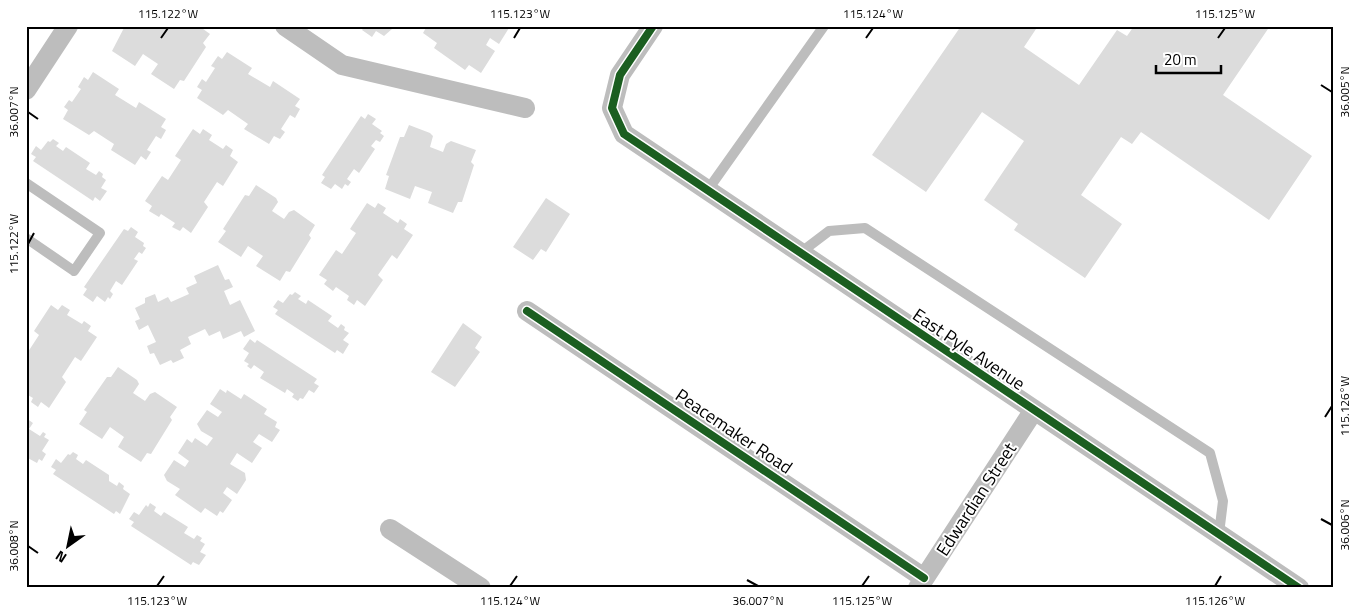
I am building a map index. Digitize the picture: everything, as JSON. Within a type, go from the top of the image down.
[{"type":"street","points":[[26,90],[68,26]]},
{"type":"street","points":[[285,26],[342,65],[525,108]]},
{"type":"street","name":"East Pyle Avenue","points":[[653,26],[620,75],[612,108],[624,134],[1299,588]]},
{"type":"street","name":"Peacemaker Road","points":[[527,311],[921,583]]},
{"type":"street","name":"Edwardian Street","points":[[921,583],[1034,410]]},
{"type":"street","points":[[390,529],[481,588]]},
{"type":"lane","points":[[707,191],[824,26]]},
{"type":"lane","points":[[26,183],[100,233],[74,271],[26,238]]},
{"type":"lane","points":[[800,253],[829,231],[865,228],[1202,447],[1210,453],[1223,501],[1219,534]]},
{"type":"building","points":[[125,26],[178,28],[199,26],[210,34],[203,43],[206,47],[184,81],[180,80],[174,89],[151,74],[158,64],[143,54],[135,66],[112,51]]},
{"type":"building","points":[[365,26],[388,26],[392,29],[384,36],[376,31],[372,37],[362,30]]},
{"type":"building","points":[[427,26],[507,26],[509,28],[499,44],[490,38],[486,45],[495,51],[481,73],[469,65],[465,70],[434,48],[437,43],[423,33]]},
{"type":"building","points":[[961,26],[1038,26],[1024,47],[1079,85],[1117,30],[1127,36],[1134,26],[1270,26],[1223,95],[1312,156],[1269,220],[1141,132],[1132,144],[1121,137],[1081,195],[1122,224],[1085,278],[1014,230],[1018,224],[984,200],[1024,141],[982,112],[926,192],[872,155]]},
{"type":"building","points":[[227,52],[252,68],[248,74],[270,87],[273,81],[300,99],[295,106],[300,109],[295,118],[290,115],[281,129],[285,132],[280,139],[274,136],[269,144],[244,129],[248,124],[228,110],[223,115],[197,98],[202,90],[197,87],[202,79],[206,82],[215,68],[211,66],[218,56],[222,59]]},
{"type":"building","points":[[93,72],[119,89],[115,95],[136,108],[139,102],[166,119],[161,127],[166,130],[161,139],[156,136],[147,150],[151,152],[146,160],[141,156],[135,165],[111,150],[114,144],[94,131],[89,135],[63,119],[68,110],[64,107],[69,100],[72,102],[81,89],[78,87],[84,77],[88,80]]},
{"type":"building","points":[[368,114],[376,119],[372,124],[382,131],[380,133],[384,136],[380,142],[376,140],[371,146],[375,149],[359,173],[354,169],[347,179],[351,182],[348,186],[345,184],[342,189],[335,184],[331,189],[321,183],[325,177],[322,175],[361,116],[365,119]]},
{"type":"building","points":[[409,125],[430,133],[433,136],[430,147],[443,152],[446,144],[451,141],[476,150],[471,162],[474,165],[462,202],[458,202],[453,213],[428,203],[432,192],[415,186],[410,199],[385,189],[389,176],[386,175],[400,137],[404,137]]},
{"type":"building","points":[[193,129],[200,134],[203,129],[212,135],[209,140],[223,149],[226,145],[233,150],[230,156],[238,162],[223,186],[217,182],[204,202],[208,207],[191,233],[183,227],[180,231],[172,227],[175,223],[161,214],[159,217],[149,211],[152,206],[145,201],[162,176],[168,180],[181,160],[175,156]]},
{"type":"building","points":[[53,139],[59,143],[56,146],[63,151],[66,147],[90,163],[86,169],[96,175],[99,171],[103,174],[102,177],[106,180],[101,188],[107,191],[100,201],[95,197],[93,201],[33,161],[36,157],[31,154],[36,146],[41,150],[48,141],[50,142]]},
{"type":"building","points":[[256,185],[276,198],[278,202],[272,211],[284,219],[289,212],[294,210],[315,225],[309,235],[311,238],[290,272],[286,271],[280,281],[256,266],[263,256],[248,246],[241,257],[218,242],[226,231],[223,229],[245,195],[249,196]]},
{"type":"building","points":[[546,198],[570,214],[546,252],[541,249],[533,260],[513,247]]},
{"type":"building","points":[[367,203],[375,208],[378,203],[386,208],[383,213],[398,223],[400,219],[407,224],[404,229],[413,235],[397,259],[392,255],[378,275],[383,280],[365,306],[357,300],[354,305],[347,300],[349,296],[336,287],[333,291],[324,284],[327,280],[319,275],[336,250],[342,254],[356,233],[350,229]]},
{"type":"building","points":[[131,227],[138,232],[135,237],[144,243],[143,246],[146,248],[142,254],[139,252],[134,259],[138,261],[122,285],[116,281],[110,291],[113,294],[110,299],[108,297],[105,302],[97,296],[93,302],[83,295],[87,289],[84,287],[124,229],[128,231]]},
{"type":"building","points":[[218,265],[225,280],[229,279],[233,287],[224,291],[230,305],[240,300],[255,331],[244,337],[241,331],[223,339],[220,331],[209,336],[205,329],[188,337],[191,344],[180,350],[184,358],[173,363],[171,360],[160,365],[154,353],[150,354],[147,346],[156,342],[148,325],[139,330],[135,321],[140,319],[135,308],[145,303],[145,298],[155,294],[158,302],[168,297],[171,302],[189,294],[186,288],[197,283],[194,276]]},
{"type":"building","points":[[295,292],[301,296],[298,299],[306,304],[308,300],[332,316],[328,321],[338,328],[341,324],[345,327],[344,330],[349,333],[343,340],[349,344],[343,354],[337,350],[335,353],[275,314],[278,310],[273,307],[278,300],[283,303],[290,294],[292,295]]},
{"type":"building","points":[[51,305],[58,310],[62,305],[70,310],[67,315],[82,324],[84,321],[91,326],[88,331],[97,337],[81,361],[75,357],[62,377],[66,382],[49,408],[41,402],[38,407],[31,402],[33,398],[26,394],[26,355],[39,335],[34,331]]},
{"type":"building","points":[[463,323],[482,337],[475,348],[480,352],[455,387],[431,372]]},
{"type":"building","points":[[250,339],[255,343],[257,340],[317,379],[314,383],[319,386],[314,393],[309,390],[303,399],[300,398],[298,401],[292,397],[294,394],[287,389],[285,393],[260,378],[264,372],[254,365],[251,369],[247,366],[249,364],[244,361],[249,353],[243,349]]},
{"type":"building","points":[[118,367],[137,380],[139,384],[133,393],[145,401],[150,394],[155,392],[177,407],[170,417],[172,420],[151,454],[147,453],[141,462],[118,447],[124,437],[110,427],[102,439],[79,424],[87,412],[84,410],[107,377],[111,377]]},
{"type":"building","points":[[220,389],[226,393],[227,390],[241,399],[244,394],[267,409],[264,414],[277,422],[275,427],[280,430],[272,442],[259,434],[253,442],[262,448],[252,463],[237,453],[230,464],[245,473],[246,480],[237,494],[227,487],[223,493],[232,500],[223,513],[220,511],[217,516],[205,508],[201,513],[175,495],[180,489],[167,481],[164,475],[174,460],[185,467],[189,461],[178,453],[187,439],[192,443],[195,438],[207,446],[213,438],[201,431],[197,424],[207,410],[218,417],[222,412],[210,404]]},
{"type":"building","points":[[26,418],[33,423],[29,429],[40,436],[43,432],[46,434],[44,437],[49,440],[42,451],[46,454],[42,461],[39,459],[37,463],[26,457]]},
{"type":"building","points":[[73,452],[78,455],[76,459],[83,464],[86,460],[109,475],[109,481],[117,486],[119,482],[124,486],[123,489],[130,494],[120,514],[116,511],[114,514],[53,474],[56,470],[51,467],[56,459],[61,463],[68,454],[70,455]]},
{"type":"building","points":[[150,503],[156,507],[154,511],[161,516],[164,512],[188,527],[184,533],[194,539],[197,535],[202,538],[200,541],[205,544],[200,552],[206,555],[199,565],[193,562],[191,565],[131,526],[134,522],[129,519],[134,512],[139,515],[146,505],[148,507]]},
{"type":"cycle path","points":[[653,26],[620,75],[612,108],[624,134],[1299,588]]},
{"type":"cycle path","points":[[527,311],[924,578]]}]
